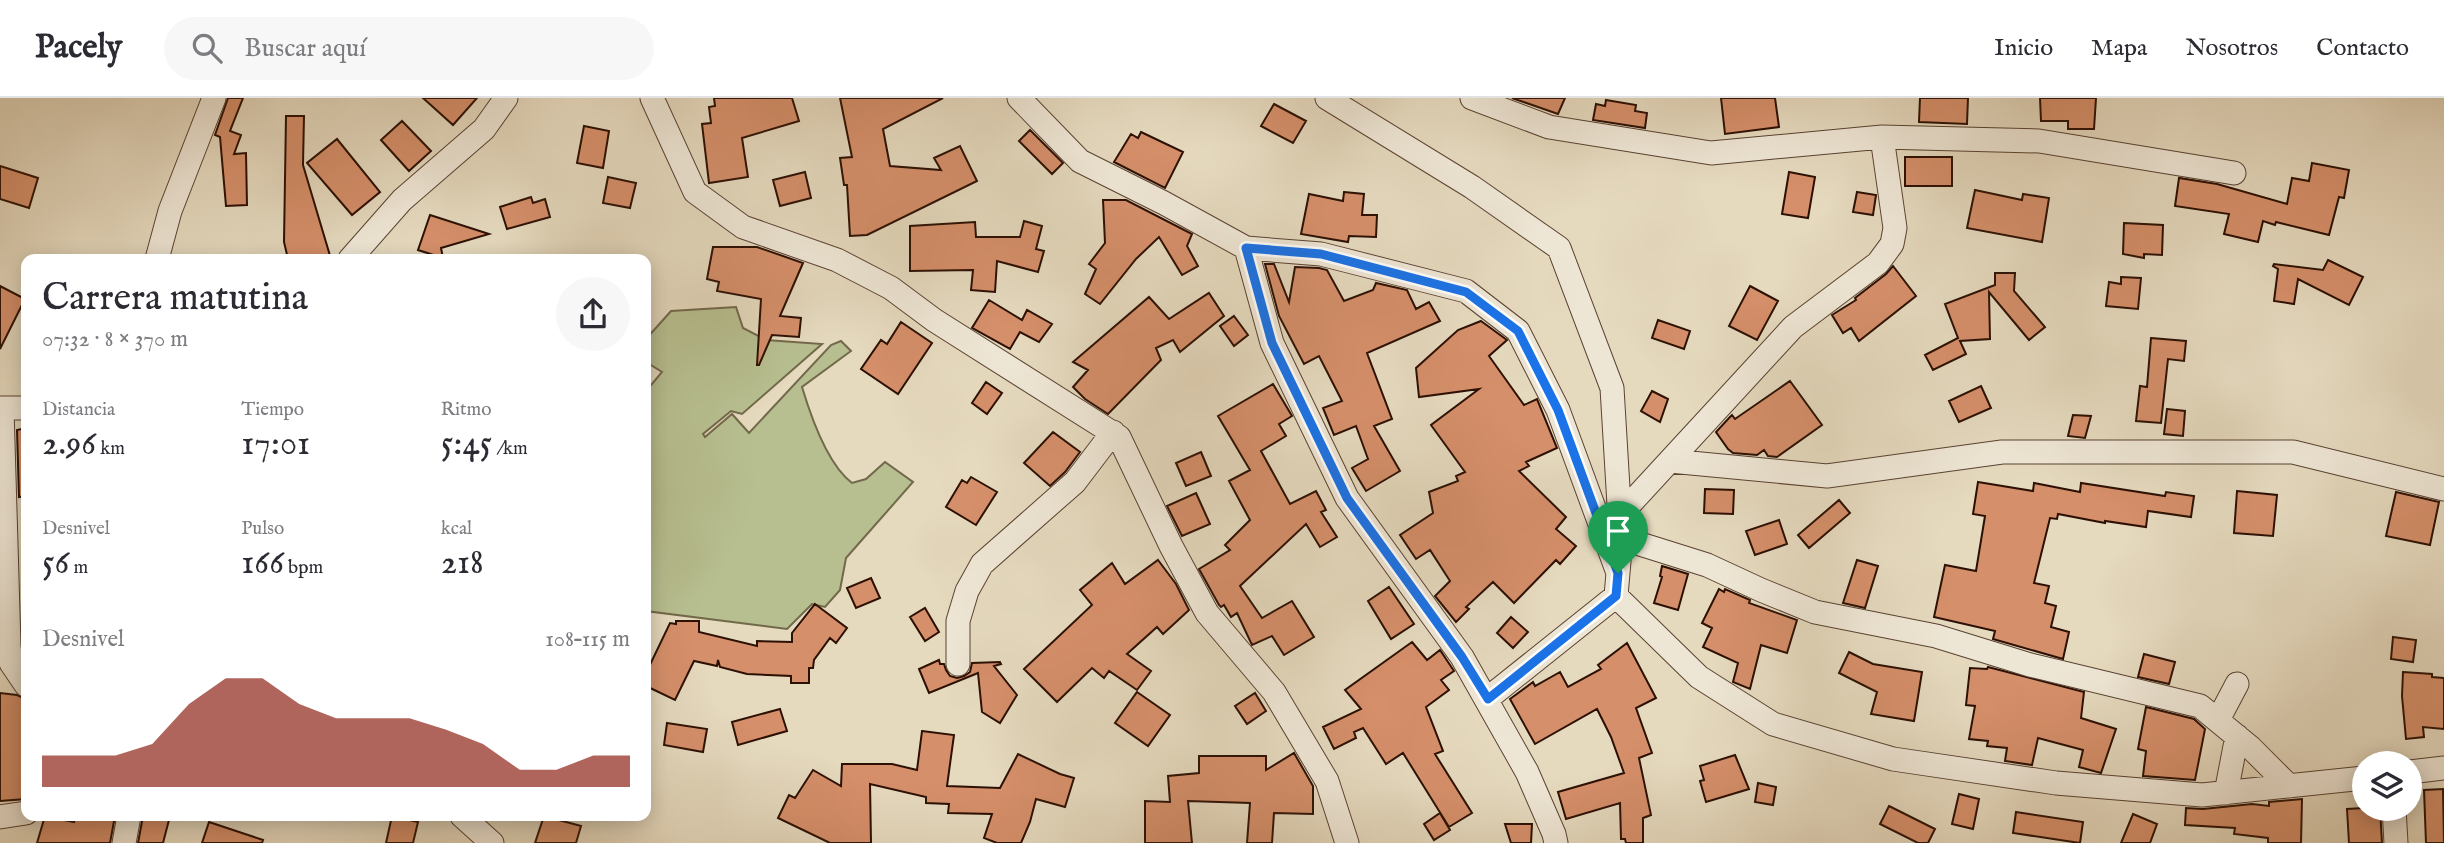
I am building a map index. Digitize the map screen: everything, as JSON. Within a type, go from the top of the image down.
[{"type":"street","points":[[158,254],[170,211],[214,98]]},
{"type":"street","points":[[354,254],[402,200],[484,129],[506,98]]},
{"type":"street","points":[[652,98],[695,192],[743,227],[837,261],[891,288],[934,320],[1119,437],[1207,614],[1274,692],[1327,781],[1347,843]]},
{"type":"street","points":[[1019,98],[1080,161],[1246,248],[1321,254],[1466,292],[1518,331],[1558,410],[1617,585],[1699,677],[1773,724],[1907,761],[2056,783],[2202,795],[2352,779]]},
{"type":"street","points":[[1327,98],[1472,187],[1559,248],[1612,388],[1620,528],[1617,585],[1488,699]]},
{"type":"street","points":[[1472,98],[1549,127],[1711,153],[1882,137],[2039,141],[2234,173]]},
{"type":"street","points":[[1620,528],[1670,461],[1793,327],[1878,263],[1892,244],[1895,228],[1882,137]]},
{"type":"street","points":[[1246,248],[1272,343],[1347,498],[1462,657],[1488,699],[1527,772],[1556,843]]},
{"type":"street","points":[[21,408],[1,408],[9,646],[11,663],[21,678]]},
{"type":"street","points":[[958,664],[958,621],[967,591],[982,564],[1075,482],[1113,432]]},
{"type":"street","points":[[1670,461],[1827,476],[2002,453],[2293,452],[2444,489]]},
{"type":"street","points":[[1620,528],[1815,612],[1936,636],[2031,664],[2200,706],[2237,736],[2289,786]]},
{"type":"street","points":[[2217,720],[2237,684]]},
{"type":"street","points":[[2226,793],[2237,736]]},
{"type":"street","points":[[2422,771],[2444,768]]},
{"type":"street","points":[[0,817],[21,814]]},
{"type":"street","points":[[124,843],[129,821]]},
{"type":"street","points":[[468,821],[492,843]]},
{"type":"street","points":[[2395,821],[2396,843]]},
{"type":"green space","points":[[736,307],[743,328],[766,340],[822,344],[742,414],[731,411],[703,434],[705,437],[732,414],[749,433],[831,345],[841,341],[851,351],[802,387],[815,426],[828,452],[843,475],[852,483],[866,479],[885,462],[913,482],[846,558],[840,590],[825,607],[812,604],[787,629],[651,612],[651,385],[662,372],[651,365],[651,333],[671,311]]},
{"type":"building","points":[[228,98],[243,98],[230,131],[241,135],[234,154],[246,153],[247,205],[226,206],[220,137],[215,135]]},
{"type":"building","points":[[423,98],[477,98],[453,125]]},
{"type":"building","points":[[714,98],[792,98],[799,121],[742,138],[748,177],[709,183],[702,124],[711,123],[709,107],[715,106]]},
{"type":"building","points":[[840,98],[943,98],[883,129],[890,166],[941,170],[934,158],[960,146],[977,181],[867,235],[850,236],[847,185],[844,185],[840,158],[852,157]]},
{"type":"building","points":[[1512,98],[1565,98],[1558,114]]},
{"type":"building","points":[[1721,98],[1775,98],[1779,127],[1725,134]]},
{"type":"building","points":[[1920,98],[1968,98],[1967,124],[1919,122]]},
{"type":"building","points":[[2040,98],[2096,98],[2094,129],[2068,129],[2068,121],[2041,121]]},
{"type":"building","points":[[1606,100],[1636,105],[1635,111],[1647,113],[1645,128],[1593,120],[1596,104],[1605,106]]},
{"type":"building","points":[[1274,104],[1306,121],[1293,143],[1261,126]]},
{"type":"building","points":[[286,116],[304,116],[303,165],[330,254],[287,254],[284,242]]},
{"type":"building","points":[[402,121],[431,151],[409,171],[381,140]]},
{"type":"building","points":[[584,126],[609,131],[603,168],[577,163]]},
{"type":"building","points":[[1030,130],[1063,163],[1052,174],[1019,141]]},
{"type":"building","points":[[1141,132],[1183,152],[1165,188],[1114,162],[1131,134],[1138,138]]},
{"type":"building","points":[[337,139],[380,192],[352,215],[307,163]]},
{"type":"building","points":[[1905,157],[1952,157],[1952,186],[1905,186]]},
{"type":"building","points":[[2312,163],[2349,170],[2344,198],[2339,197],[2329,235],[2263,221],[2258,242],[2224,234],[2229,214],[2175,206],[2179,178],[2217,184],[2287,204],[2292,178],[2309,181]]},
{"type":"building","points":[[0,166],[38,178],[29,208],[0,199]]},
{"type":"building","points":[[805,172],[811,198],[780,206],[773,180]]},
{"type":"building","points":[[1789,172],[1815,177],[1808,218],[1782,214]]},
{"type":"building","points":[[608,177],[636,183],[630,208],[603,203]]},
{"type":"building","points":[[1975,190],[2022,200],[2023,194],[2049,198],[2042,242],[1967,228]]},
{"type":"building","points":[[1344,192],[1364,194],[1362,215],[1377,215],[1376,237],[1349,236],[1348,242],[1301,234],[1309,194],[1343,201]]},
{"type":"building","points":[[1857,192],[1876,195],[1873,215],[1853,212]]},
{"type":"building","points":[[531,197],[533,203],[545,199],[550,217],[507,229],[500,207]]},
{"type":"building","points":[[1103,200],[1126,200],[1192,234],[1187,246],[1198,266],[1182,275],[1159,237],[1136,259],[1100,304],[1085,294],[1096,269],[1089,264],[1105,243]]},
{"type":"building","points":[[430,215],[489,234],[441,248],[442,254],[418,250]]},
{"type":"building","points":[[1024,221],[1042,226],[1036,249],[1044,251],[1038,272],[997,261],[995,292],[971,290],[973,270],[910,271],[910,226],[975,222],[976,237],[1020,237]]},
{"type":"building","points":[[2124,223],[2163,225],[2162,255],[2144,254],[2144,258],[2123,254]]},
{"type":"building","points":[[713,247],[757,247],[803,263],[780,316],[801,318],[799,337],[772,335],[759,365],[761,299],[717,291],[719,282],[707,279]]},
{"type":"building","points":[[2328,260],[2363,277],[2349,305],[2298,279],[2294,304],[2274,301],[2278,269],[2274,264],[2323,270]]},
{"type":"building","points":[[1265,264],[1274,264],[1289,302],[1295,267],[1319,268],[1327,270],[1344,301],[1373,290],[1376,283],[1407,290],[1416,309],[1429,302],[1440,321],[1367,353],[1392,419],[1374,426],[1400,471],[1366,491],[1352,468],[1368,459],[1356,426],[1334,435],[1323,408],[1342,401],[1319,356],[1304,364],[1279,316]]},
{"type":"building","points":[[1893,266],[1916,296],[1859,341],[1851,328],[1843,333],[1832,315],[1856,300],[1855,298]]},
{"type":"building","points":[[1995,273],[2015,273],[2014,291],[2045,327],[2029,340],[1989,292],[1990,339],[1960,341],[1966,354],[1933,370],[1925,355],[1958,338],[1945,304],[1995,285]]},
{"type":"building","points":[[2121,277],[2141,278],[2138,309],[2106,306],[2109,282],[2121,284]]},
{"type":"building","points":[[0,286],[21,297],[21,307],[0,349]]},
{"type":"building","points":[[1750,286],[1778,301],[1757,340],[1729,326]]},
{"type":"building","points":[[1209,293],[1224,316],[1180,352],[1173,340],[1156,348],[1161,360],[1108,414],[1085,399],[1073,387],[1088,370],[1073,362],[1149,297],[1169,319]]},
{"type":"building","points":[[989,300],[1022,320],[1027,310],[1052,324],[1039,342],[1020,332],[1010,349],[972,328]]},
{"type":"building","points":[[1234,316],[1248,335],[1234,346],[1220,326]]},
{"type":"building","points":[[1658,320],[1690,331],[1684,349],[1652,338]]},
{"type":"building","points":[[1481,321],[1507,340],[1489,356],[1524,405],[1537,399],[1557,448],[1526,462],[1529,466],[1519,471],[1566,517],[1556,529],[1576,546],[1560,564],[1556,560],[1514,603],[1493,582],[1466,607],[1469,609],[1456,622],[1435,596],[1450,581],[1430,550],[1416,559],[1400,535],[1433,513],[1429,492],[1458,481],[1456,476],[1465,472],[1431,425],[1479,389],[1419,397],[1416,368],[1458,330]]},
{"type":"building","points":[[901,322],[932,343],[898,394],[861,369],[881,340],[887,344]]},
{"type":"building","points":[[2151,338],[2186,341],[2184,361],[2168,359],[2161,423],[2136,421],[2140,386],[2147,387]]},
{"type":"building","points":[[1790,381],[1822,425],[1777,457],[1768,456],[1764,450],[1757,455],[1733,453],[1728,449],[1716,432],[1732,415],[1735,419]]},
{"type":"building","points":[[986,382],[1002,393],[987,414],[972,403]]},
{"type":"building","points":[[1273,384],[1292,416],[1279,424],[1286,436],[1261,451],[1290,504],[1316,491],[1326,510],[1321,512],[1337,537],[1320,547],[1306,524],[1240,586],[1262,618],[1292,601],[1314,637],[1284,655],[1272,636],[1252,645],[1237,613],[1231,617],[1224,605],[1219,605],[1199,569],[1230,550],[1225,545],[1250,520],[1229,481],[1250,470],[1218,416]]},
{"type":"building","points":[[1981,386],[1991,408],[1959,422],[1949,401]]},
{"type":"building","points":[[1652,391],[1668,399],[1660,422],[1641,411]]},
{"type":"building","points":[[2167,409],[2185,411],[2183,436],[2164,434]]},
{"type":"building","points":[[2073,415],[2091,416],[2085,438],[2068,436]]},
{"type":"building","points":[[21,429],[19,497],[17,430]]},
{"type":"building","points":[[1053,432],[1080,452],[1050,486],[1024,463]]},
{"type":"building","points":[[1201,452],[1211,476],[1186,486],[1176,463]]},
{"type":"building","points":[[971,477],[997,492],[976,525],[946,507],[962,480],[967,483]]},
{"type":"building","points":[[1978,482],[2033,491],[2034,483],[2080,492],[2081,483],[2165,496],[2166,492],[2194,496],[2191,517],[2148,511],[2146,527],[2058,514],[2057,519],[2050,518],[2034,583],[2049,586],[2045,603],[2056,606],[2051,627],[2069,632],[2063,659],[1993,639],[1995,631],[1934,617],[1945,565],[1976,571],[1985,516],[1973,514]]},
{"type":"building","points":[[1705,489],[1734,490],[1733,514],[1704,513]]},
{"type":"building","points":[[2237,491],[2277,495],[2273,536],[2234,533]]},
{"type":"building","points":[[2396,492],[2439,502],[2430,545],[2386,536]]},
{"type":"building","points":[[1196,493],[1210,524],[1182,536],[1167,506]]},
{"type":"building","points":[[1839,500],[1850,513],[1809,548],[1798,535]]},
{"type":"building","points":[[1779,520],[1787,544],[1755,555],[1746,531]]},
{"type":"building","points":[[1158,560],[1176,584],[1189,610],[1163,634],[1157,627],[1127,654],[1151,671],[1137,690],[1109,671],[1104,678],[1092,668],[1057,702],[1024,669],[1092,605],[1080,590],[1112,563],[1125,584]]},
{"type":"building","points":[[1857,560],[1878,566],[1865,608],[1843,603]]},
{"type":"building","points":[[1662,566],[1688,574],[1678,610],[1654,603],[1662,577]]},
{"type":"building","points":[[871,578],[880,598],[856,608],[847,588]]},
{"type":"building","points":[[1389,587],[1414,624],[1391,639],[1368,601]]},
{"type":"building","points":[[1719,589],[1724,592],[1725,589],[1750,600],[1749,603],[1797,620],[1787,653],[1761,645],[1750,689],[1733,682],[1738,663],[1703,647],[1712,628],[1702,623]]},
{"type":"building","points":[[815,604],[847,628],[836,643],[830,638],[814,660],[813,668],[809,668],[809,683],[791,683],[791,676],[747,674],[720,667],[718,660],[717,666],[694,661],[675,700],[651,688],[651,663],[670,623],[699,621],[699,632],[757,646],[757,641],[792,642],[792,633]]},
{"type":"building","points":[[925,608],[939,632],[925,641],[910,617]]},
{"type":"building","points":[[1511,617],[1528,632],[1513,648],[1497,633]]},
{"type":"building","points":[[2393,637],[2416,640],[2413,662],[2391,659]]},
{"type":"building","points":[[1412,642],[1427,660],[1440,650],[1454,671],[1441,680],[1449,690],[1426,707],[1443,751],[1435,754],[1472,813],[1449,827],[1403,753],[1386,764],[1363,728],[1354,732],[1356,738],[1334,749],[1323,727],[1361,709],[1345,690]]},
{"type":"building","points":[[1627,643],[1656,698],[1636,708],[1652,753],[1639,758],[1651,815],[1643,818],[1643,843],[1626,843],[1625,839],[1621,839],[1620,803],[1566,819],[1558,792],[1624,773],[1597,709],[1535,744],[1510,699],[1533,682],[1535,686],[1560,672],[1568,687],[1601,669],[1598,665]]},
{"type":"building","points":[[1849,652],[1873,664],[1922,672],[1914,721],[1871,714],[1877,692],[1839,673]]},
{"type":"building","points":[[2144,654],[2175,662],[2169,684],[2138,677]]},
{"type":"building","points":[[939,660],[950,676],[957,678],[970,672],[972,663],[1000,662],[1001,664],[994,666],[1017,695],[1000,723],[982,712],[978,673],[929,693],[919,669]]},
{"type":"building","points":[[1988,667],[2084,692],[2081,718],[2116,729],[2101,773],[2079,767],[2083,750],[2038,738],[2032,765],[2005,761],[2007,748],[1987,746],[1988,741],[1969,739],[1975,706],[1966,705],[1970,668]]},
{"type":"building","points":[[2403,672],[2432,674],[2432,677],[2444,678],[2444,729],[2423,727],[2424,737],[2406,739]]},
{"type":"building","points":[[1137,692],[1170,715],[1148,746],[1115,723]]},
{"type":"building","points":[[0,693],[21,697],[21,799],[0,801]]},
{"type":"building","points":[[1255,693],[1266,711],[1247,724],[1235,706]]},
{"type":"building","points":[[2146,707],[2194,719],[2205,729],[2195,780],[2143,776],[2146,751],[2138,749]]},
{"type":"building","points":[[780,709],[787,731],[738,745],[732,722]]},
{"type":"building","points":[[667,723],[707,729],[703,752],[664,745]]},
{"type":"building","points":[[922,731],[954,735],[947,786],[1000,788],[1018,754],[1074,778],[1065,807],[1036,799],[1021,843],[997,843],[984,838],[992,814],[948,813],[949,804],[926,803],[926,797],[870,784],[871,843],[830,843],[778,818],[789,795],[795,798],[813,770],[841,786],[842,764],[892,764],[917,770]]},
{"type":"building","points":[[1294,753],[1313,786],[1313,814],[1274,813],[1272,843],[1247,843],[1250,803],[1188,801],[1192,843],[1145,843],[1145,801],[1170,802],[1168,776],[1199,773],[1199,756],[1266,756],[1266,770]]},
{"type":"building","points":[[1735,755],[1749,789],[1706,802],[1700,781],[1704,780],[1700,766]]},
{"type":"building","points":[[1758,783],[1776,787],[1773,805],[1755,802]]},
{"type":"building","points":[[2443,789],[2444,843],[2426,843],[2424,790]]},
{"type":"building","points":[[1959,794],[1979,799],[1973,829],[1952,824]]},
{"type":"building","points":[[2302,799],[2301,843],[2268,843],[2268,838],[2234,834],[2235,828],[2185,825],[2186,808],[2252,804],[2269,806],[2269,802]]},
{"type":"building","points":[[1889,806],[1935,829],[1928,843],[1918,843],[1880,824]]},
{"type":"building","points":[[2347,809],[2352,809],[2352,821],[2381,821],[2382,843],[2349,843]]},
{"type":"building","points":[[2016,812],[2083,822],[2080,843],[2013,833]]},
{"type":"building","points":[[1440,813],[1450,830],[1434,840],[1424,824]]},
{"type":"building","points":[[2133,814],[2157,824],[2150,843],[2121,843]]},
{"type":"building","points":[[44,821],[114,821],[110,843],[37,843]]},
{"type":"building","points":[[142,821],[169,821],[163,843],[138,843]]},
{"type":"building","points":[[391,821],[418,822],[413,843],[386,843]]},
{"type":"building","points":[[542,821],[562,821],[581,826],[576,843],[535,843]]},
{"type":"building","points":[[209,822],[263,840],[262,843],[202,843]]},
{"type":"building","points":[[1505,824],[1532,824],[1531,843],[1511,843]]},
{"type":"route","points":[[1246,248],[1321,254],[1466,292],[1518,331],[1558,410],[1618,573],[1616,596],[1488,699],[1462,657],[1347,498],[1272,343],[1246,248]]}]
